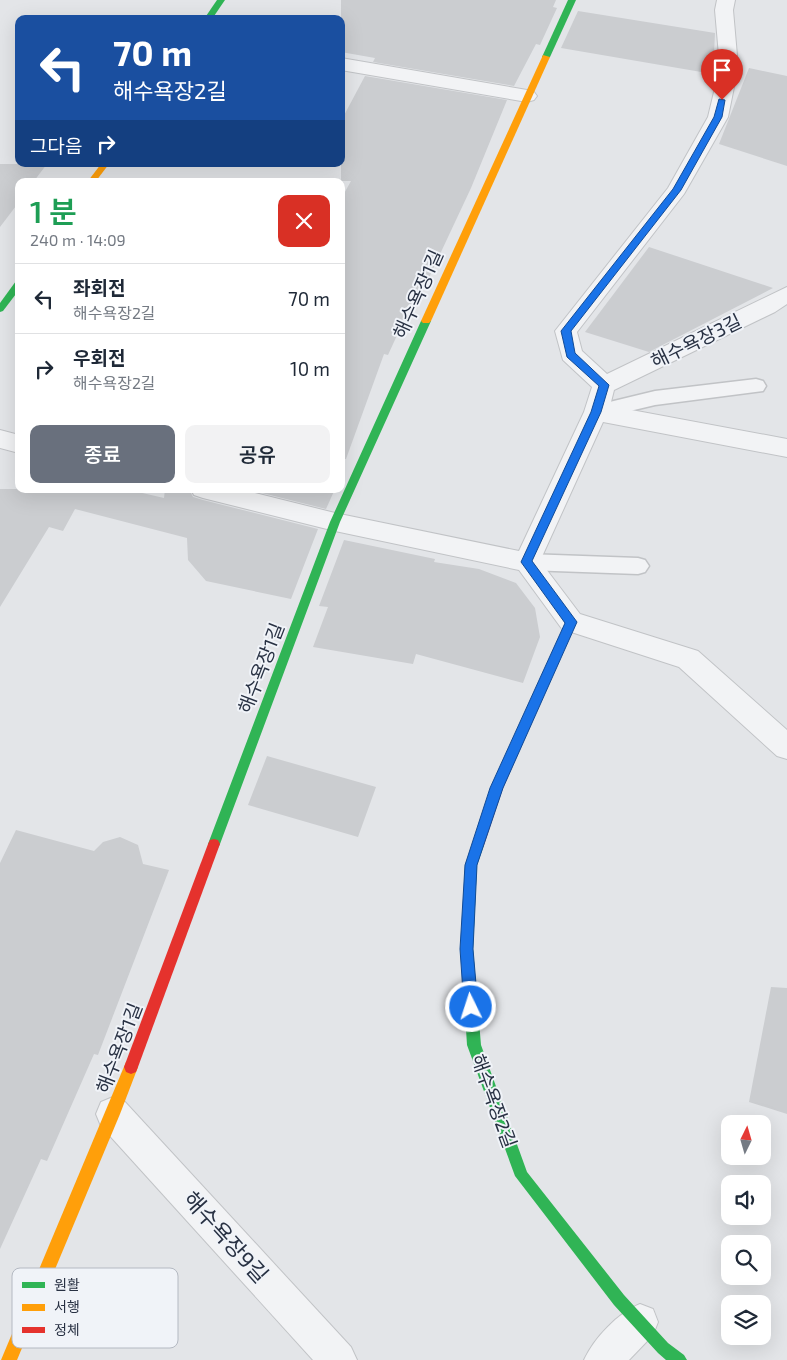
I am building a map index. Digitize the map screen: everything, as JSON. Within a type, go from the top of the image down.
[{"type":"street","points":[[211,15],[221,0]]},
{"type":"street","name":"해수욕장1길","points":[[48,1268],[113,1114],[335,522],[572,0]]},
{"type":"street","points":[[527,562],[596,412],[604,385],[571,354],[566,331],[677,190],[718,117],[729,67],[724,10],[726,0]]},
{"type":"street","points":[[345,65],[527,96]]},
{"type":"street","points":[[94,178],[103,167]]},
{"type":"street","points":[[0,309],[15,288]]},
{"type":"street","name":"해수욕장3길","points":[[604,385],[767,307],[787,294]]},
{"type":"street","points":[[596,412],[787,448]]},
{"type":"street","points":[[0,439],[15,443]]},
{"type":"street","points":[[219,493],[335,522],[527,562],[571,622],[688,659],[787,747]]},
{"type":"street","name":"해수욕장2길","points":[[571,622],[496,788],[471,865],[467,949],[474,1045],[522,1176],[619,1300],[664,1348],[679,1360]]},
{"type":"street","name":"해수욕장9길","points":[[113,1114],[338,1360]]},
{"type":"street","points":[[603,1360],[640,1322]]},
{"type":"street","name":"해수욕장1길","points":[[9,1360],[14,1348]]},
{"type":"lane","points":[[596,412],[655,398],[756,386]]},
{"type":"lane","points":[[527,562],[638,566]]},
{"type":"building","points":[[341,0],[556,0],[553,7],[557,8],[540,45],[536,44],[514,86],[373,62],[375,58],[345,53],[345,15],[341,15]]},
{"type":"building","points":[[578,11],[715,33],[713,74],[561,48]]},
{"type":"building","points":[[749,68],[787,76],[787,166],[719,144]]},
{"type":"building","points":[[365,76],[507,100],[471,188],[426,284],[421,283],[388,355],[384,354],[346,459],[345,192],[351,181],[345,181],[345,178],[341,178],[341,167],[345,167],[345,114]]},
{"type":"building","points":[[0,164],[15,164],[15,167],[45,167],[36,178],[15,178],[15,207],[0,227]]},
{"type":"building","points":[[649,247],[773,288],[649,352],[585,332]]},
{"type":"building","points":[[0,489],[15,489],[15,493],[142,493],[164,498],[165,493],[191,493],[193,497],[203,500],[318,529],[291,599],[206,581],[188,560],[187,538],[75,509],[63,531],[49,527],[0,607]]},
{"type":"building","points":[[262,493],[333,493],[326,509]]},
{"type":"building","points":[[344,540],[435,559],[434,562],[479,569],[516,583],[535,608],[540,637],[523,683],[416,654],[413,664],[313,647],[328,607],[319,606]]},
{"type":"building","points":[[267,756],[376,787],[358,837],[248,805]]},
{"type":"building","points":[[16,830],[94,851],[103,842],[120,837],[138,845],[143,864],[169,870],[98,1055],[94,1054],[47,1161],[41,1159],[0,1249],[0,863]]},
{"type":"building","points":[[771,987],[787,988],[787,1114],[749,1102]]},
{"type":"traffic: fast","points":[[211,15],[221,0]]},
{"type":"traffic: fast","points":[[546,57],[572,0]]},
{"type":"traffic: fast","points":[[0,309],[15,288]]},
{"type":"traffic: fast","points":[[214,844],[335,522],[426,321]]},
{"type":"traffic: fast","points":[[478,845],[471,865],[467,949],[474,1045],[522,1176],[619,1300],[663,1348],[679,1360]]},
{"type":"traffic: slow","points":[[426,321],[546,57]]},
{"type":"traffic: slow","points":[[94,178],[103,167]]},
{"type":"traffic: slow","points":[[48,1268],[131,1067]]},
{"type":"traffic: slow","points":[[9,1360],[14,1348]]},
{"type":"traffic: jam","points":[[478,845],[497,788],[571,622]]},
{"type":"traffic: jam","points":[[131,1067],[214,844]]},
{"type":"route","points":[[471,1007],[467,949],[471,865],[496,788],[571,622],[527,562],[596,412],[604,385],[571,354],[566,331],[677,190],[718,117],[722,100]]}]
